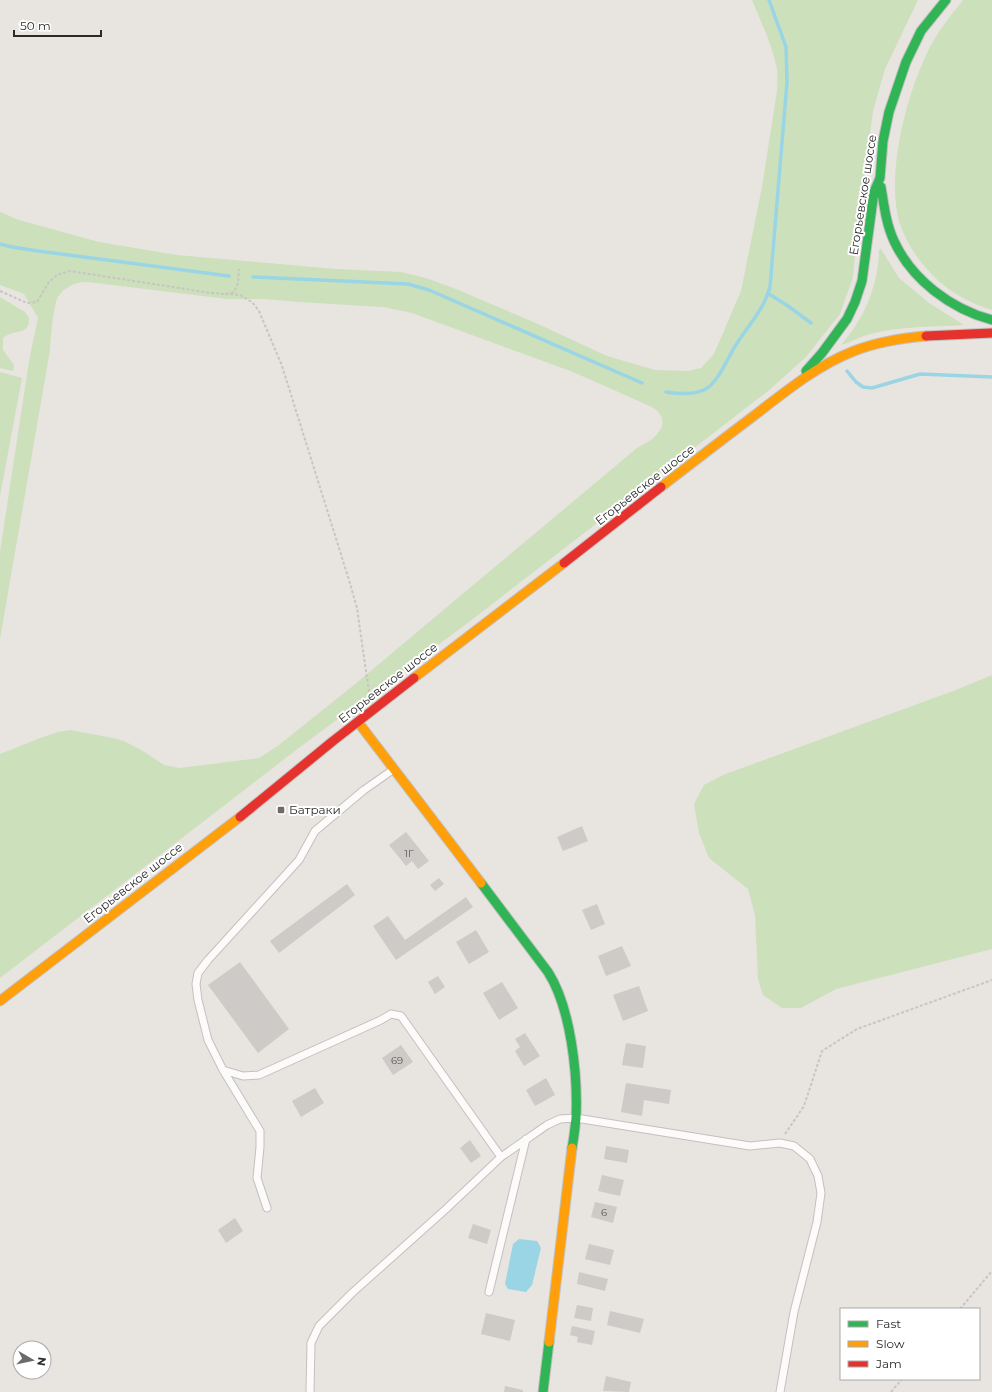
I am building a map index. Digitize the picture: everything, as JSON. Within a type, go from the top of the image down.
[{"type":"main road","name":"Егорьевское шоссе","points":[[792,386],[822,353],[847,319],[855,302],[862,281],[874,192],[880,178],[883,141],[890,112],[906,62],[921,32],[946,0]]},
{"type":"main road","points":[[921,32],[930,6]]},
{"type":"main road","points":[[880,178],[887,218],[894,241],[920,279],[952,304],[992,320]]},
{"type":"main road","name":"Егорьевское шоссе","points":[[0,1001],[232,823],[372,711],[792,386],[855,351],[877,344],[917,338],[992,333]]},
{"type":"main road","points":[[358,722],[542,964],[555,984],[566,1017],[576,1083],[576,1118],[543,1392]]},
{"type":"lane","points":[[267,1208],[257,1178],[260,1131],[223,1070],[208,1040],[198,1000],[196,984],[198,973],[208,960],[299,860],[315,831],[364,790],[394,769]]},
{"type":"lane","points":[[223,1070],[243,1076],[259,1075],[381,1020],[391,1014],[401,1016],[501,1157]]},
{"type":"lane","points":[[310,1392],[311,1343],[319,1326],[352,1293],[446,1209],[501,1157],[547,1124],[560,1119],[576,1118],[750,1146],[780,1143],[794,1146],[810,1159],[818,1176],[821,1194],[817,1222],[794,1312],[780,1392]]},
{"type":"lane","points":[[489,1292],[526,1139]]},
{"type":"path","points":[[225,294],[234,292],[238,283],[240,269]]},
{"type":"path","points":[[0,291],[27,303],[37,302],[49,282],[57,275],[70,271],[211,293],[240,295],[252,302],[259,311],[282,366],[349,580],[357,608],[372,711]]},
{"type":"path","points":[[780,1143],[804,1106],[822,1051],[857,1029],[992,980]]},
{"type":"path","points":[[961,1308],[992,1271]]},
{"type":"path","points":[[891,1392],[901,1380]]},
{"type":"green space","points":[[752,0],[918,0],[885,69],[873,111],[853,277],[840,314],[806,357],[768,391],[469,622],[300,747],[0,978],[0,754],[43,737],[70,730],[124,741],[143,751],[164,765],[179,768],[259,758],[279,745],[354,685],[637,448],[651,440],[659,432],[662,419],[657,411],[652,407],[573,372],[412,313],[383,307],[265,299],[227,299],[88,282],[75,284],[64,290],[56,301],[52,322],[50,350],[0,639],[0,552],[29,361],[38,318],[24,294],[0,285],[0,212],[19,220],[99,242],[177,255],[336,269],[401,272],[426,278],[456,289],[538,324],[607,356],[655,370],[688,371],[701,368],[714,354],[741,291],[762,187],[777,91],[777,72],[775,60]]},
{"type":"green space","points":[[963,0],[992,0],[992,310],[965,299],[934,277],[919,259],[904,235],[899,221],[896,201],[895,179],[897,156],[901,132],[914,86],[930,47],[945,23]]},
{"type":"green space","points":[[881,249],[899,278],[929,303],[964,325],[917,327],[881,331],[841,345],[853,330],[866,308],[873,289],[879,260],[879,250]]},
{"type":"green space","points":[[0,297],[25,312],[29,318],[29,324],[24,330],[7,335],[3,338],[3,350],[14,365],[13,371],[0,368]]},
{"type":"green space","points":[[0,372],[22,378],[0,496]]},
{"type":"green space","points":[[992,675],[992,949],[836,989],[801,1008],[782,1008],[763,995],[758,979],[755,915],[748,889],[709,858],[699,833],[694,804],[704,785],[723,775],[956,690]]},
{"type":"water","points":[[519,1239],[537,1241],[541,1248],[532,1285],[526,1292],[508,1289],[505,1284],[513,1244]]},
{"type":"building","points":[[582,826],[588,841],[563,851],[557,837]]},
{"type":"building","points":[[406,832],[429,861],[418,869],[412,861],[406,866],[389,845]]},
{"type":"building","points":[[439,878],[444,884],[435,891],[430,885]]},
{"type":"building","points":[[347,884],[355,895],[279,953],[270,941]]},
{"type":"building","points":[[466,897],[473,907],[396,960],[373,926],[388,916],[405,940]]},
{"type":"building","points":[[597,904],[605,924],[591,930],[582,910]]},
{"type":"building","points":[[476,930],[489,952],[469,964],[456,942]]},
{"type":"building","points":[[622,946],[631,966],[606,976],[598,956]]},
{"type":"building","points":[[240,962],[289,1029],[258,1053],[208,985]]},
{"type":"building","points":[[438,976],[445,987],[435,994],[428,982]]},
{"type":"building","points":[[502,982],[518,1008],[499,1020],[483,993]]},
{"type":"building","points":[[639,986],[648,1011],[623,1021],[613,995]]},
{"type":"building","points":[[525,1033],[540,1056],[524,1066],[515,1051],[520,1047],[515,1039]]},
{"type":"building","points":[[626,1043],[646,1046],[643,1068],[622,1065]]},
{"type":"building","points":[[401,1045],[413,1062],[393,1075],[382,1058]]},
{"type":"building","points":[[546,1078],[555,1095],[535,1106],[526,1090]]},
{"type":"building","points":[[626,1083],[671,1090],[669,1104],[644,1100],[642,1116],[621,1112]]},
{"type":"building","points":[[315,1088],[324,1103],[301,1117],[292,1101]]},
{"type":"building","points":[[470,1140],[481,1156],[471,1163],[460,1148]]},
{"type":"building","points":[[606,1146],[629,1150],[627,1163],[604,1159]]},
{"type":"building","points":[[602,1175],[624,1180],[620,1196],[598,1191]]},
{"type":"building","points":[[595,1202],[617,1207],[613,1223],[591,1217]]},
{"type":"building","points":[[235,1218],[243,1231],[226,1243],[218,1230]]},
{"type":"building","points":[[473,1224],[491,1230],[487,1244],[468,1238]]},
{"type":"building","points":[[589,1244],[614,1250],[610,1265],[585,1259]]},
{"type":"building","points":[[579,1272],[608,1279],[605,1291],[577,1284]]},
{"type":"building","points":[[577,1305],[593,1308],[591,1321],[574,1318]]},
{"type":"building","points":[[610,1311],[644,1319],[640,1333],[607,1325]]},
{"type":"building","points":[[486,1313],[515,1320],[510,1341],[481,1334]]},
{"type":"building","points":[[572,1326],[595,1331],[592,1345],[577,1342],[578,1337],[570,1335]]},
{"type":"building","points":[[606,1376],[631,1382],[629,1392],[603,1391]]},
{"type":"building","points":[[505,1386],[523,1390],[523,1392],[504,1392]]},
{"type":"waterway","points":[[666,392],[683,394],[695,393],[705,389],[714,382],[721,373],[734,348],[764,303],[770,287],[787,82],[786,47],[769,0]]},
{"type":"waterway","points":[[0,244],[38,251],[229,276]]},
{"type":"waterway","points":[[253,277],[408,284],[429,290],[642,383]]},
{"type":"waterway","points":[[769,294],[811,323]]},
{"type":"waterway","points":[[847,371],[856,382],[863,387],[872,388],[920,374],[992,377]]},
{"type":"traffic: fast","points":[[806,371],[822,353],[847,319],[855,302],[862,281],[874,192],[880,178],[883,141],[889,112],[906,62],[921,31],[946,0]]},
{"type":"traffic: fast","points":[[881,187],[891,235],[911,268],[934,291],[948,300],[977,315],[992,320]]},
{"type":"traffic: fast","points":[[481,883],[548,972],[556,987],[562,1004],[571,1042],[576,1082],[576,1118],[572,1148]]},
{"type":"traffic: fast","points":[[543,1392],[549,1342]]},
{"type":"traffic: slow","points":[[661,487],[790,388],[815,371],[854,351],[872,345],[899,339],[926,336]]},
{"type":"traffic: slow","points":[[414,678],[564,563]]},
{"type":"traffic: slow","points":[[358,722],[481,883]]},
{"type":"traffic: slow","points":[[0,1001],[240,817]]},
{"type":"traffic: slow","points":[[549,1342],[572,1148]]},
{"type":"traffic: jam","points":[[926,336],[992,333]]},
{"type":"traffic: jam","points":[[564,563],[661,487]]},
{"type":"traffic: jam","points":[[240,817],[333,741],[414,678]]},
{"type":"place","name":"Батраки","points":[[281,810]]}]
